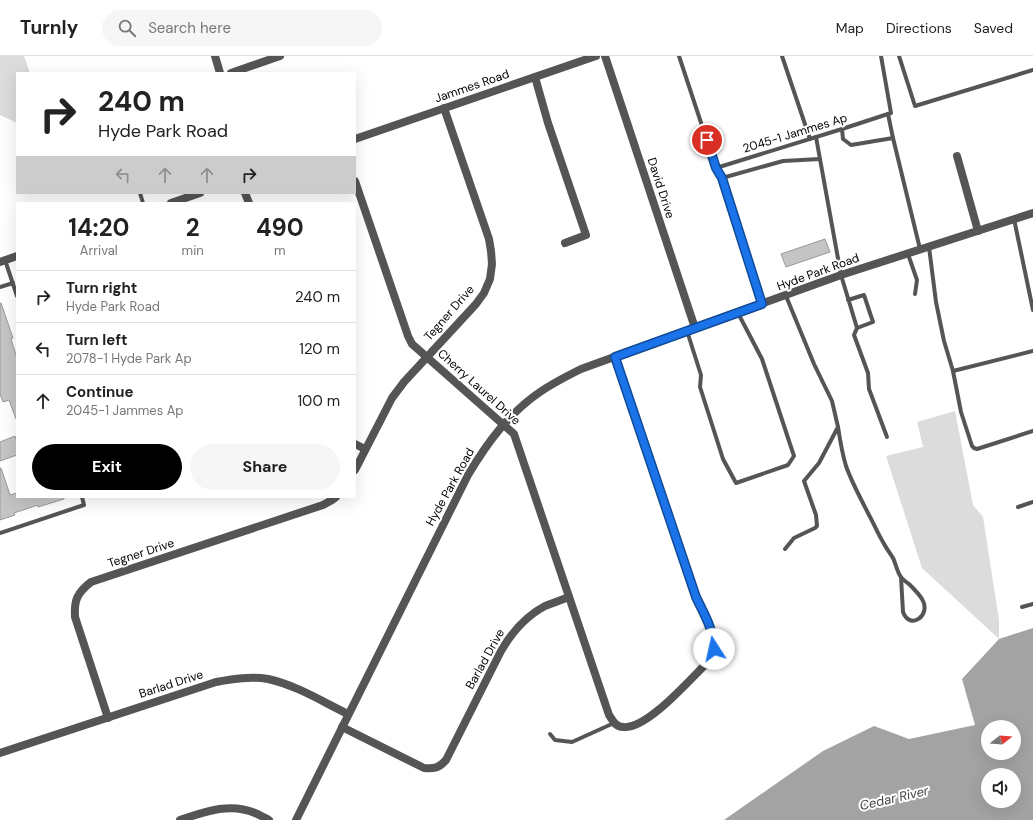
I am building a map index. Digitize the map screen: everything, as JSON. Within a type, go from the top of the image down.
[{"type":"street","points":[[214,56],[220,72]]},
{"type":"street","points":[[234,72],[280,56]]},
{"type":"street","name":"Jammes Road","points":[[356,139],[596,56]]},
{"type":"street","name":"David Drive","points":[[605,56],[691,330]]},
{"type":"street","points":[[535,77],[548,123],[586,234],[565,243]]},
{"type":"street","name":"Tegner Drive","points":[[356,468],[392,398],[404,382],[476,304],[484,293],[490,279],[492,264],[489,239],[444,108]]},
{"type":"street","points":[[957,156],[978,231]]},
{"type":"street","name":"Cherry Laurel Drive","points":[[356,184],[412,344],[514,434],[609,715],[617,725]]},
{"type":"street","points":[[174,202],[197,194]]},
{"type":"street","name":"Hyde Park Road","points":[[296,820],[468,475],[481,454],[504,424],[521,407],[539,393],[581,369],[841,275],[1033,213]]},
{"type":"street","points":[[2,261],[16,256]]},
{"type":"street","points":[[615,357],[696,597],[712,632],[714,641],[712,656],[708,662],[649,718],[631,727],[617,725]]},
{"type":"street","points":[[356,444],[365,449]]},
{"type":"street","name":"Tegner Drive","points":[[108,718],[75,617],[74,607],[77,597],[83,589],[91,582],[323,505],[335,498]]},
{"type":"street","name":"Barlad Drive","points":[[342,727],[424,768],[432,769],[441,766],[446,760],[509,638],[531,615],[546,606],[569,598]]},
{"type":"street","name":"Barlad Drive","points":[[0,753],[216,682],[233,679],[268,679],[296,688],[348,714]]},
{"type":"street","points":[[180,820],[223,808],[255,812],[269,820]]},
{"type":"lane","points":[[679,56],[716,168],[722,178],[762,304]]},
{"type":"lane","points":[[782,56],[810,139]]},
{"type":"lane","points":[[880,56],[891,113],[888,114],[920,249]]},
{"type":"lane","points":[[899,56],[915,106],[1033,70]]},
{"type":"lane","name":"2045-1 Jammes Ap","points":[[716,168],[888,114]]},
{"type":"lane","points":[[842,129],[843,139],[851,146],[893,138]]},
{"type":"lane","points":[[816,137],[841,275],[857,328],[854,335],[868,373],[869,389],[886,437]]},
{"type":"lane","points":[[722,178],[782,161],[820,160]]},
{"type":"lane","points":[[1014,219],[1033,310]]},
{"type":"lane","points":[[929,247],[936,302],[944,342],[953,371],[961,412],[972,446],[977,449],[1033,432]]},
{"type":"lane","points":[[908,254],[917,280],[915,294]]},
{"type":"lane","points":[[2,261],[16,293]]},
{"type":"lane","points":[[0,287],[13,283]]},
{"type":"lane","points":[[848,300],[864,295],[873,322],[857,328]]},
{"type":"lane","points":[[786,296],[814,364],[832,401],[846,466],[860,498],[882,541],[893,558],[901,577],[903,612],[905,617],[914,621],[919,619],[923,614],[925,605],[918,594],[901,577]]},
{"type":"lane","points":[[691,330],[701,375],[700,387],[723,459],[736,483],[788,465],[794,456],[762,359],[738,313]]},
{"type":"lane","points":[[953,371],[1033,351]]},
{"type":"lane","points":[[785,549],[794,538],[817,526],[816,515],[804,481],[819,463],[838,427]]},
{"type":"lane","points":[[0,533],[84,505],[82,498]]},
{"type":"lane","points":[[1018,507],[1033,502]]},
{"type":"lane","points":[[1022,607],[1033,604]]},
{"type":"lane","points":[[550,734],[555,740],[572,742],[617,725]]},
{"type":"shaded area","points":[[0,56],[24,56],[30,72],[16,72],[16,123],[0,115]]},
{"type":"shaded area","points":[[955,411],[973,505],[983,517],[999,620],[999,639],[922,568],[886,456],[923,447],[917,422]]},
{"type":"water","name":"Cedar River","points":[[1033,628],[1033,820],[724,820],[823,751],[874,726],[909,739],[975,725],[962,679],[999,639]]},
{"type":"building","points":[[825,239],[830,252],[786,267],[781,254]]},
{"type":"building","points":[[1,303],[13,338],[11,339],[16,355],[16,419],[9,400],[3,402],[0,394]]},
{"type":"building","points":[[15,436],[16,455],[0,461],[0,442]]},
{"type":"building","points":[[0,468],[10,495],[16,493],[16,498],[64,498],[14,513],[15,515],[0,520]]},
{"type":"route","points":[[707,140],[716,168],[722,178],[762,304],[615,357],[696,597],[712,632],[714,649]]}]
